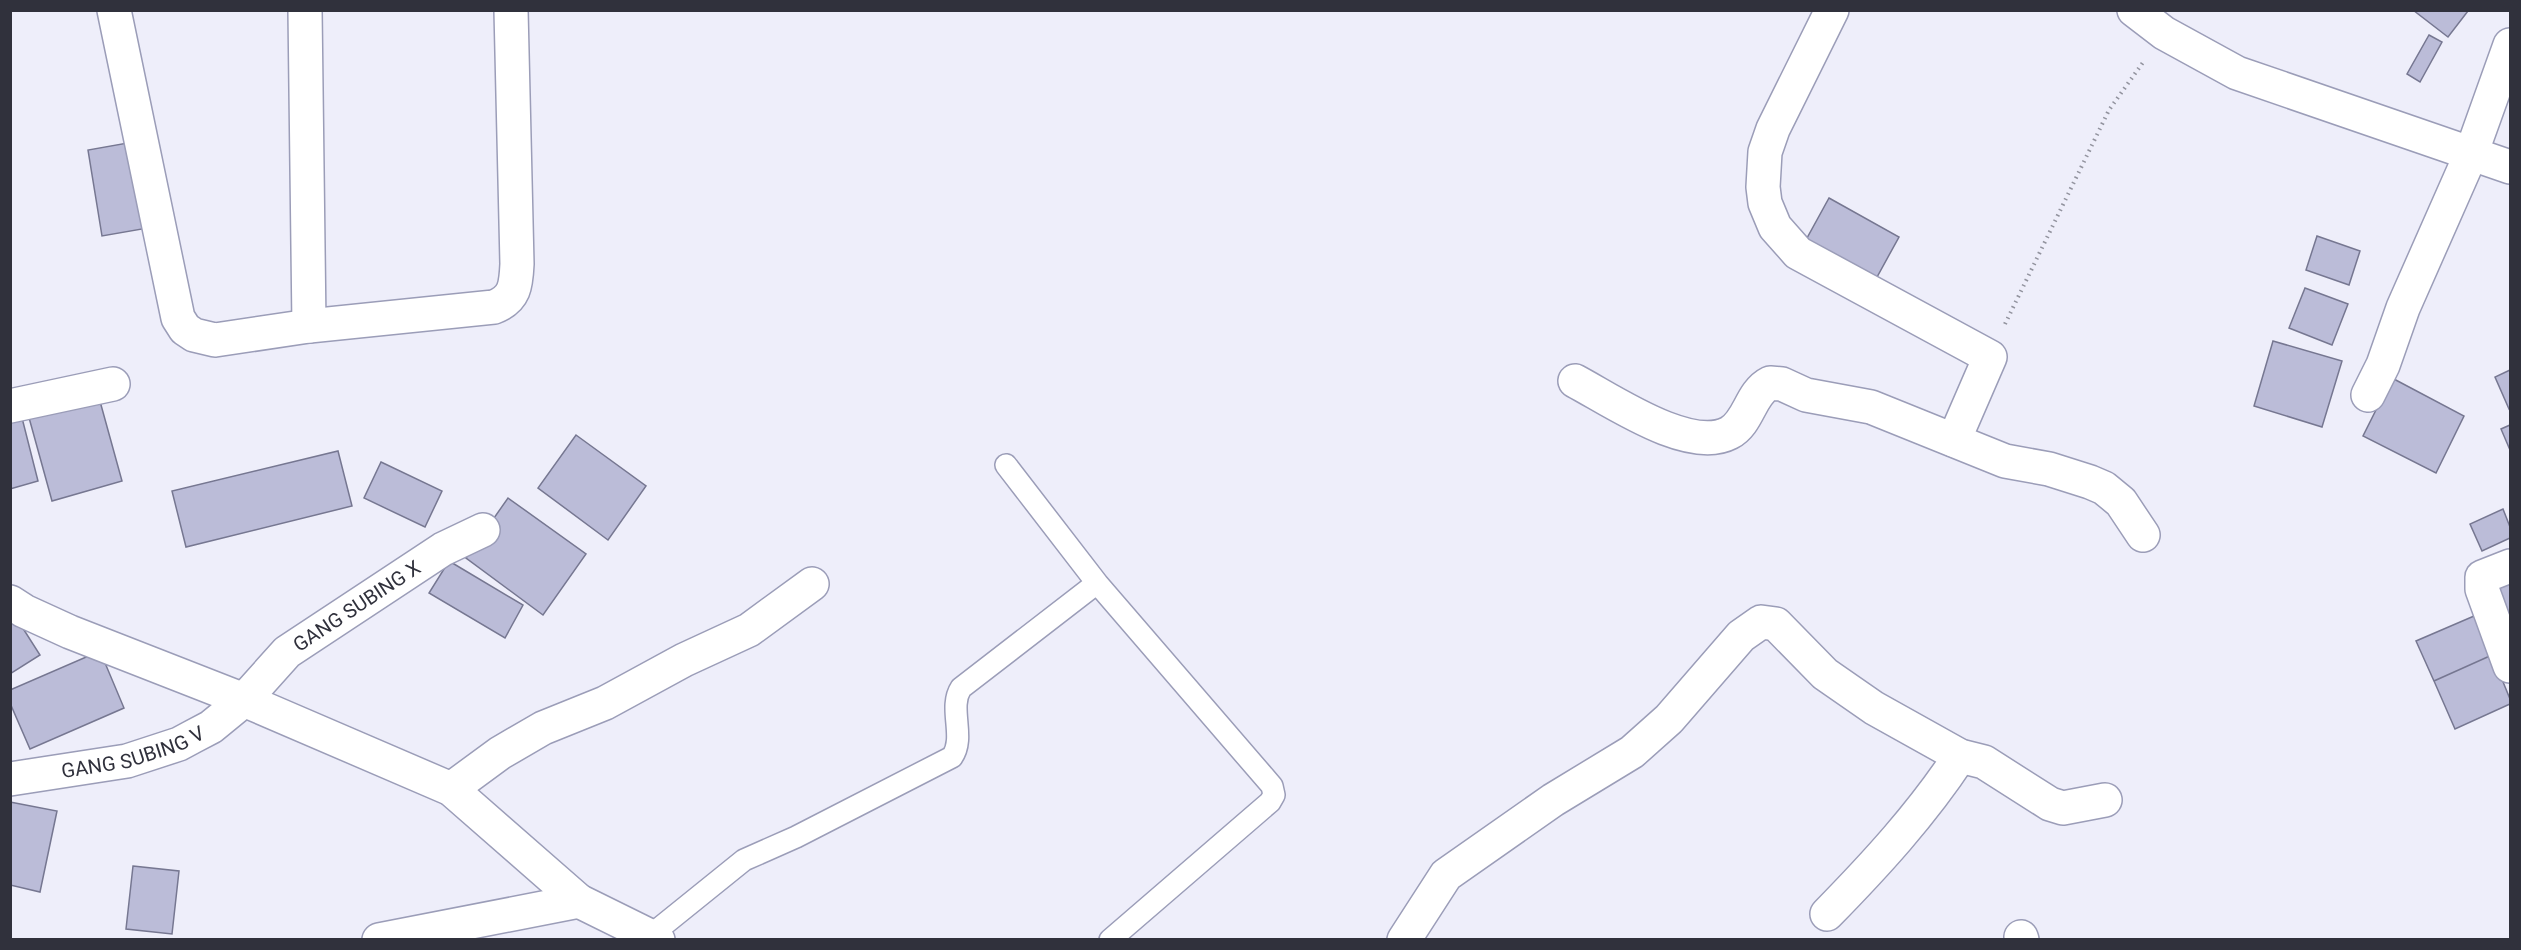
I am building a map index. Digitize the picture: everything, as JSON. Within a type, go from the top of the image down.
[{"type":"street","points":[[114,10],[178,318],[185,329],[194,335],[215,340],[309,326],[494,308],[510,298],[516,282],[517,264],[511,10]]},
{"type":"street","points":[[305,10],[309,326]]},
{"type":"street","points":[[1832,10],[1773,129],[1765,152],[1762,187],[1770,217],[1798,253],[1990,357],[1954,440]]},
{"type":"street","points":[[2134,10],[2164,33],[2237,73],[2511,167]]},
{"type":"street","points":[[2368,395],[2383,365],[2403,308],[2471,154],[2511,45]]},
{"type":"street","points":[[1575,381],[1669,430],[1694,437],[1707,438],[1729,433],[1736,427],[1760,390],[1775,382],[1806,395],[1871,408],[2005,461],[2074,476],[2104,489],[2121,502],[2143,535]]},
{"type":"street","points":[[10,405],[113,384]]},
{"type":"street","name":"GANG SUBING X","points":[[244,700],[287,652],[443,549],[483,530]]},
{"type":"street","points":[[2511,566],[2482,577],[2482,589],[2511,666]]},
{"type":"street","points":[[451,789],[500,753],[543,728],[605,703],[684,660],[749,630],[812,584]]},
{"type":"street","points":[[10,602],[70,632],[244,700],[451,789],[579,901],[655,938]]},
{"type":"street","points":[[1404,939],[1446,875],[1553,800],[1632,752],[1669,720],[1742,636],[1761,622],[1776,624],[1825,674],[1874,708],[1960,756],[1984,762],[2050,804],[2063,808],[2105,800]]},
{"type":"street","name":"GANG SUBING V","points":[[10,779],[127,761],[179,744],[211,727],[244,700]]},
{"type":"street","points":[[1827,914],[1908,826],[1941,786],[1960,756]]},
{"type":"street","points":[[379,939],[579,901]]},
{"type":"lane","points":[[1006,465],[1097,583],[1272,786],[1275,795],[1270,802],[1110,939]]},
{"type":"lane","points":[[655,938],[744,860],[796,837],[952,757],[956,749],[956,699],[961,688],[1097,583]]},
{"type":"path","points":[[1990,357],[2109,110],[2164,33]]},
{"type":"building","points":[[2413,10],[2468,10],[2468,11],[2448,37]]},
{"type":"building","points":[[2429,35],[2442,42],[2420,82],[2407,74]]},
{"type":"building","points":[[133,142],[148,228],[102,236],[88,150]]},
{"type":"building","points":[[1829,198],[1899,237],[1871,288],[1801,249]]},
{"type":"building","points":[[2317,236],[2360,251],[2349,285],[2306,270]]},
{"type":"building","points":[[2305,288],[2348,304],[2332,345],[2289,328]]},
{"type":"building","points":[[2273,341],[2342,361],[2322,427],[2254,406]]},
{"type":"building","points":[[2510,370],[2510,408],[2509,409],[2495,377]]},
{"type":"building","points":[[2392,378],[2464,416],[2436,473],[2363,436]]},
{"type":"building","points":[[98,394],[122,481],[52,501],[28,414]]},
{"type":"building","points":[[20,410],[38,481],[10,489],[10,412]]},
{"type":"building","points":[[2510,425],[2510,450],[2501,429]]},
{"type":"building","points":[[576,435],[646,486],[608,540],[538,488]]},
{"type":"building","points":[[338,451],[352,506],[186,547],[172,491]]},
{"type":"building","points":[[381,462],[442,491],[425,527],[364,498]]},
{"type":"building","points":[[508,498],[586,554],[543,615],[466,558]]},
{"type":"building","points":[[2503,509],[2510,527],[2510,538],[2482,551],[2470,524]]},
{"type":"building","points":[[449,561],[523,605],[505,638],[429,593]]},
{"type":"building","points":[[2510,569],[2510,611],[2505,614],[2491,577]]},
{"type":"building","points":[[2474,616],[2492,655],[2434,681],[2416,641]]},
{"type":"building","points":[[17,619],[40,655],[10,674],[10,623]]},
{"type":"building","points":[[100,651],[124,708],[30,749],[10,703],[10,690]]},
{"type":"building","points":[[2492,655],[2510,704],[2455,729],[2434,681]]},
{"type":"building","points":[[10,802],[57,811],[40,892],[10,885]]},
{"type":"building","points":[[133,866],[179,871],[172,934],[126,929]]}]
